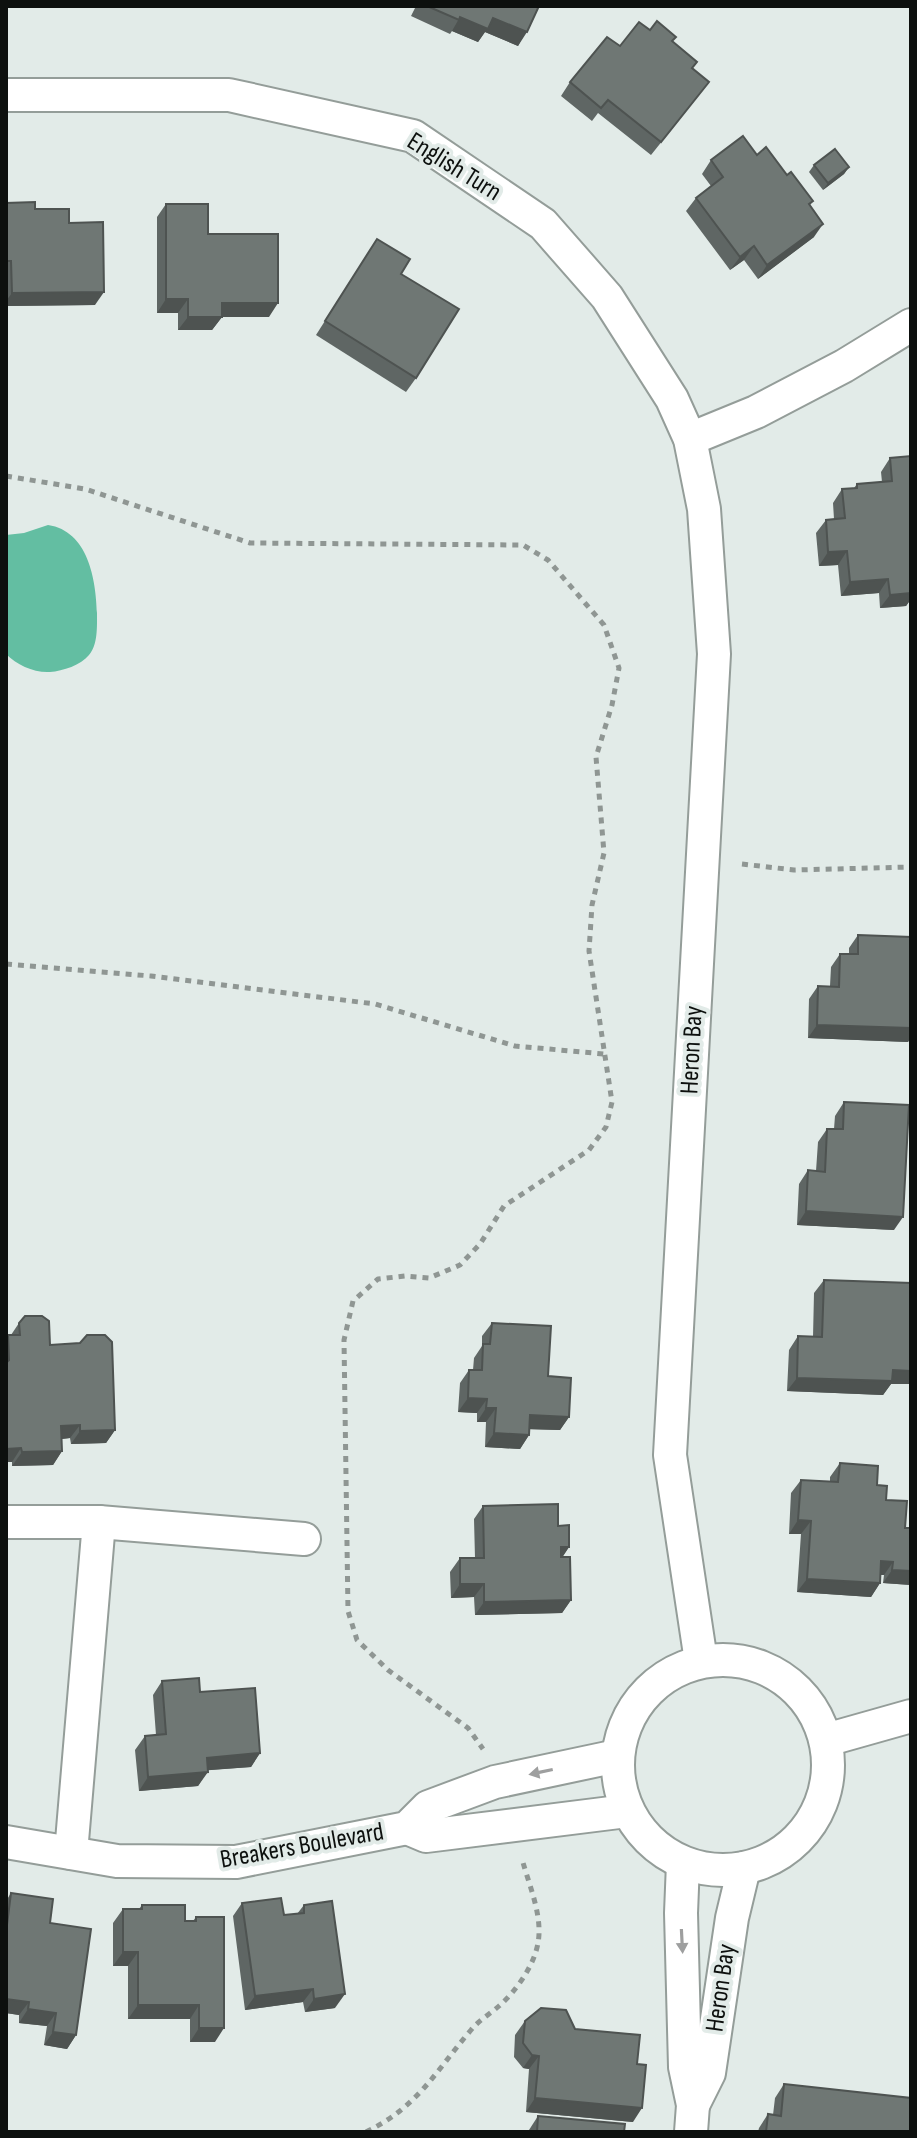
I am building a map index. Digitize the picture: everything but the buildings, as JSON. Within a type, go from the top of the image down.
[{"type":"street","name":"English Turn","points":[[6,95],[229,95],[413,136],[543,224],[607,297],[672,399],[690,439]]},
{"type":"street","points":[[690,439],[756,412],[911,325]]},
{"type":"street","name":"Heron Bay","points":[[690,439],[704,509],[714,654],[670,1455],[701,1661]]},
{"type":"street","points":[[6,1522],[99,1522],[304,1539]]},
{"type":"street","points":[[71,1853],[99,1522]]},
{"type":"street","points":[[734,1660],[765,1668],[793,1685],[814,1710],[826,1740],[829,1774],[820,1807],[808,1826],[802,1835],[775,1857],[744,1868],[713,1870],[683,1863],[661,1851],[641,1833],[627,1811],[618,1784],[617,1756],[625,1723],[643,1695],[670,1673],[701,1661],[734,1660]]},
{"type":"street","points":[[826,1740],[911,1716]]},
{"type":"street","name":"Breakers Boulevard","points":[[6,1842],[117,1861],[236,1862],[407,1828],[428,1807],[498,1782],[617,1756]]},
{"type":"street","points":[[498,1782],[508,1824]]},
{"type":"street","name":"Breakers Boulevard","points":[[407,1828],[426,1836],[627,1811]]},
{"type":"street","name":"Heron Bay","points":[[683,1863],[681,1913],[685,2067],[692,2119]]},
{"type":"street","name":"Heron Bay","points":[[692,2119],[709,2073],[732,1918],[744,1868]]},
{"type":"street","points":[[684,1983],[722,1984]]},
{"type":"path","points":[[6,476],[85,489],[250,543],[523,545],[548,560],[604,625],[619,668],[612,705],[596,757],[604,853],[592,905],[589,951],[612,1102],[606,1127],[589,1150],[504,1206],[480,1244],[460,1265],[429,1278],[405,1276],[378,1279],[353,1301],[344,1340],[347,1597],[357,1640],[388,1670],[468,1728],[498,1771],[498,1782]]},
{"type":"path","points":[[742,864],[794,870],[911,867]]},
{"type":"path","points":[[6,964],[151,976],[375,1004],[515,1046],[604,1054]]},
{"type":"path","points":[[366,2132],[391,2120],[425,2090],[473,2027],[502,2004],[524,1977],[538,1946],[539,1922],[508,1824]]},
{"type":"shaded area","points":[[48,525],[72,536],[87,558],[95,586],[97,624],[94,646],[86,659],[66,669],[44,672],[26,668],[6,654],[6,535]]}]
